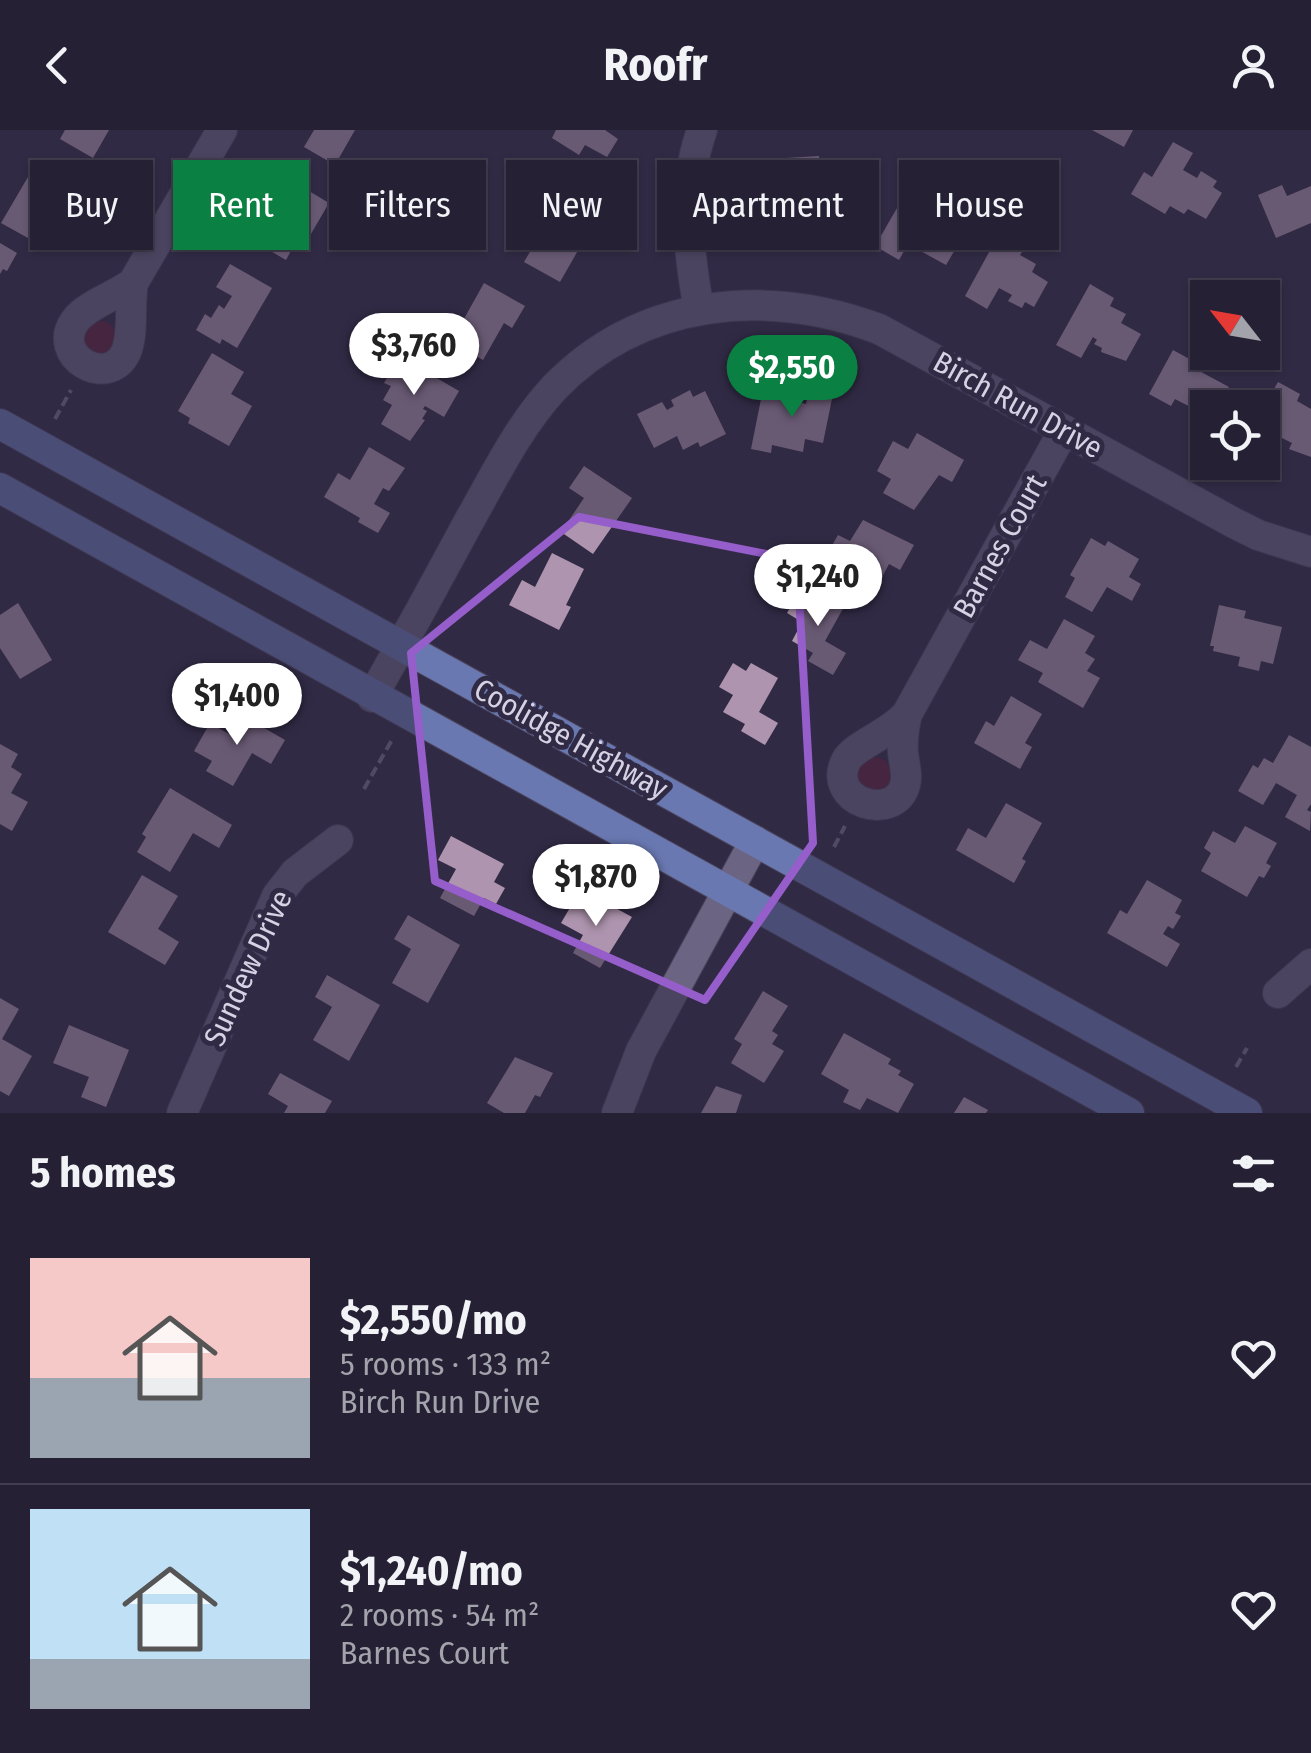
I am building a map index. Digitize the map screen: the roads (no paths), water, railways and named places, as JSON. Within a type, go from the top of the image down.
[{"type":"main road","name":"Coolidge Highway","points":[[0,424],[1247,1113]]},
{"type":"main road","name":"Coolidge Highway","points":[[0,488],[1128,1113]]},
{"type":"street","points":[[132,283],[222,130]]},
{"type":"street","points":[[699,310],[688,244],[687,209],[702,130]]},
{"type":"street","name":"Birch Run Drive","points":[[372,697],[516,438],[553,390],[604,347],[660,321],[699,310],[774,304],[800,306],[854,320],[900,339],[1246,529],[1311,552]]},
{"type":"street","name":"Barnes Court","points":[[906,714],[1064,430]]},
{"type":"street","name":"Sundew Drive","points":[[182,1113],[277,896],[295,873],[338,840]]},
{"type":"street","points":[[617,1113],[641,1051],[755,841]]},
{"type":"street","points":[[1278,993],[1311,964]]}]
